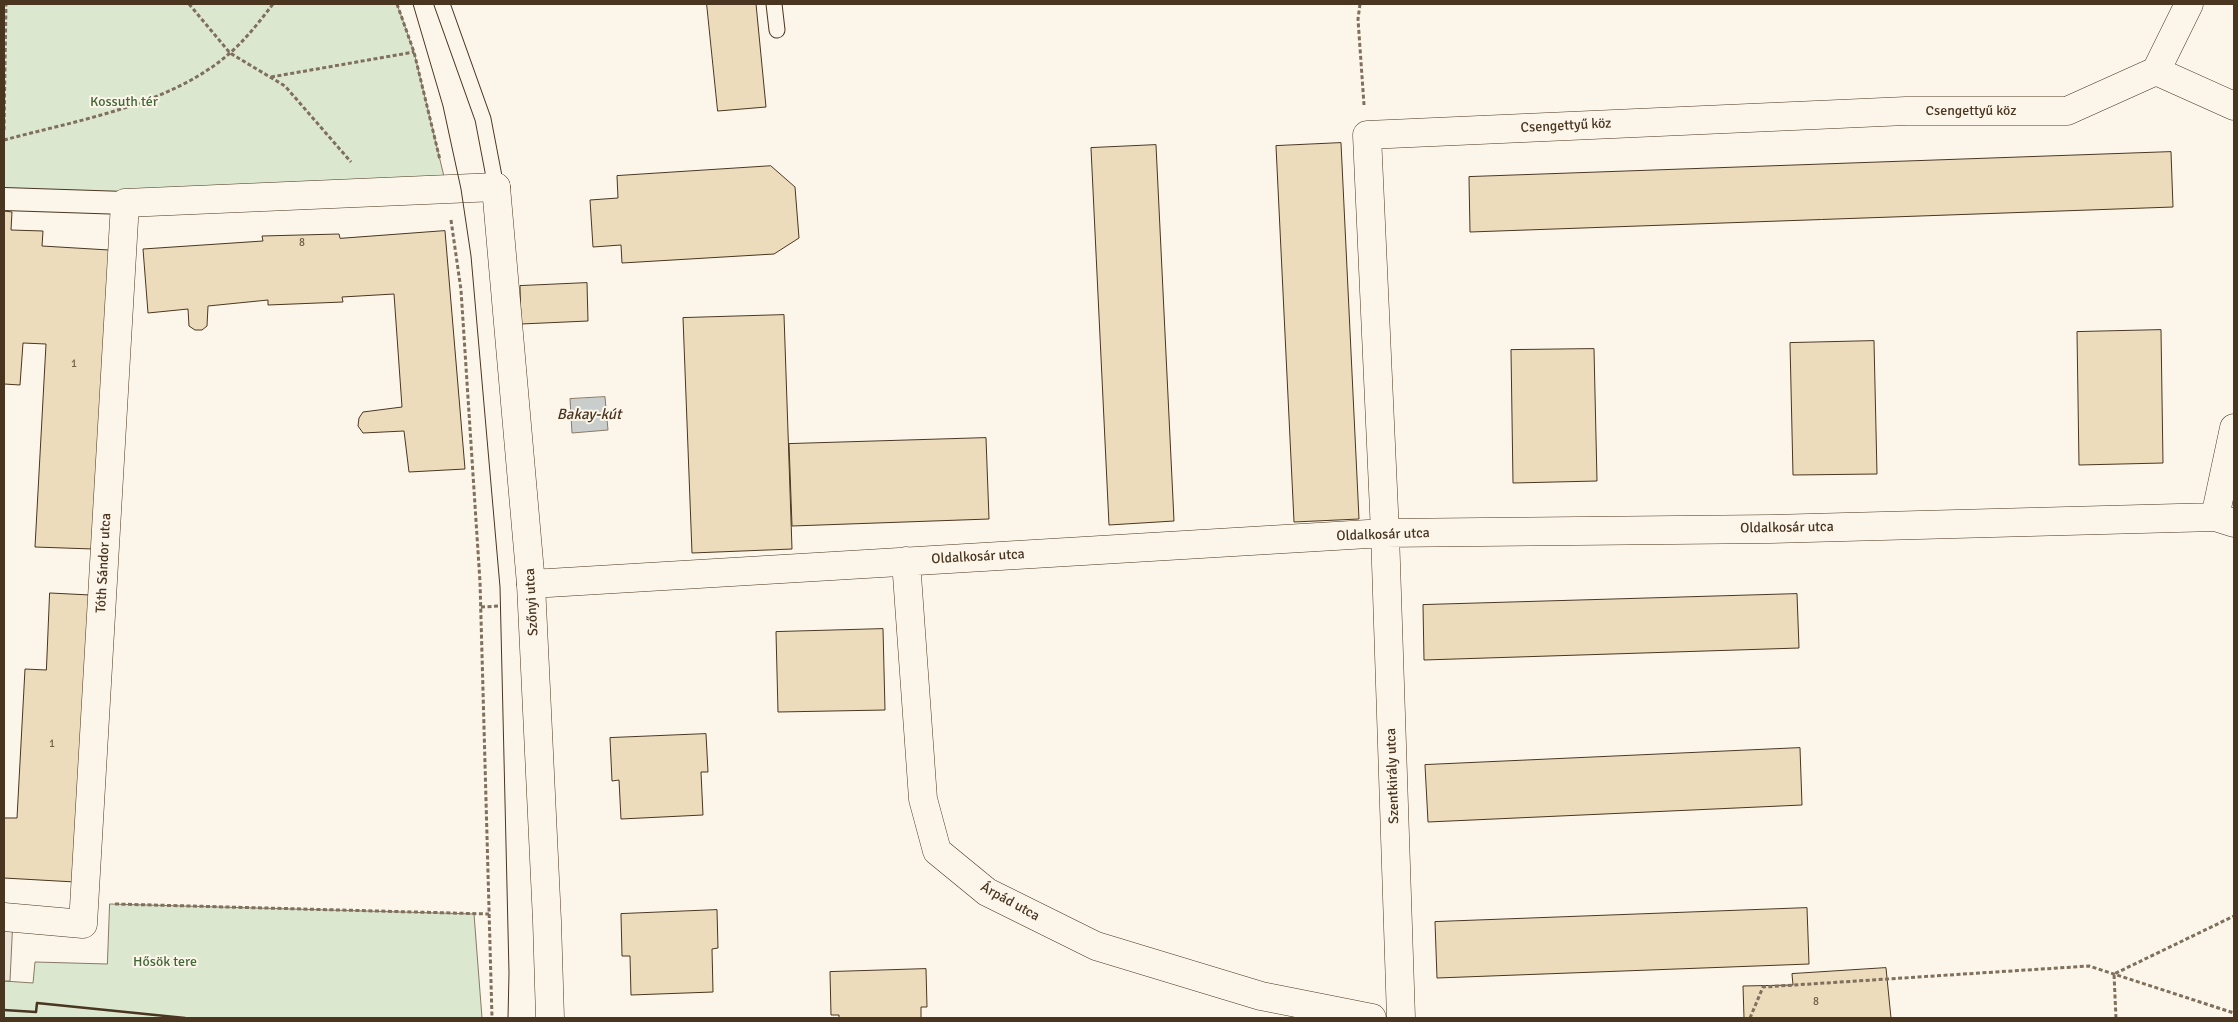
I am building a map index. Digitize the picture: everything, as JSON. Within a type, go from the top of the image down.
[{"type":"street","points":[[2189,4],[2156,71],[2234,106]]},
{"type":"street","name":"Csengettyű köz","points":[[1367,135],[1906,111],[2067,111],[2156,71]]},
{"type":"street","points":[[1367,135],[1384,533]]},
{"type":"street","points":[[4,199],[125,203],[496,187]]},
{"type":"street","name":"Szőnyi utca","points":[[496,187],[531,584],[550,1018]]},
{"type":"street","name":"Tóth Sándor utca","points":[[84,913],[125,203]]},
{"type":"street","points":[[2224,520],[2234,428]]},
{"type":"street","name":"Oldalkosár utca","points":[[531,584],[1384,533],[1771,529],[2224,520]]},
{"type":"street","name":"Szentkirály utca","points":[[1384,533],[1401,1018]]},
{"type":"street","name":"Árpád utca","points":[[906,561],[923,798],[937,851],[987,892],[1096,946],[1260,996],[1372,1018]]},
{"type":"street","points":[[4,918],[84,913]]},
{"type":"lane","points":[[442,4],[483,119],[496,187]]},
{"type":"lane","points":[[774,4],[777,30]]},
{"type":"path","points":[[4,130],[6,4]]},
{"type":"path","points":[[188,4],[230,53],[285,86],[378,192]]},
{"type":"path","points":[[4,140],[143,102],[191,80],[230,53],[273,4]]},
{"type":"path","points":[[397,4],[414,52],[447,189],[461,290],[478,536],[492,1018]]},
{"type":"path","points":[[1360,4],[1358,19],[1367,135]]},
{"type":"path","points":[[270,77],[414,52]]},
{"type":"path","points":[[84,913],[489,914]]},
{"type":"path","points":[[2114,974],[2234,916]]},
{"type":"path","points":[[1750,1018],[1763,987],[2089,966],[2234,1013]]},
{"type":"path","points":[[2114,974],[2116,1018]]},
{"type":"green space","name":"Kossuth tér","points":[[4,4],[397,4],[414,52],[447,189],[4,199]]},
{"type":"green space","name":"Hősök tere","points":[[110,904],[474,914],[482,1018],[4,1018],[4,981],[33,983],[35,962],[107,964]]},
{"type":"shaded area","points":[[4,917],[13,918],[10,981],[4,981]]},
{"type":"water","name":"Bakay-kút","points":[[605,397],[608,430],[572,433],[570,399]]},
{"type":"building","points":[[707,4],[756,4],[766,107],[718,111]]},
{"type":"building","points":[[1341,143],[1359,519],[1294,522],[1276,146]]},
{"type":"building","points":[[1156,145],[1174,521],[1109,525],[1091,148]]},
{"type":"building","points":[[2171,152],[2173,207],[1470,232],[1469,177]]},
{"type":"building","points":[[771,166],[795,187],[799,238],[774,254],[622,263],[621,245],[593,247],[590,200],[618,198],[617,176]]},
{"type":"building","points":[[4,211],[12,212],[11,230],[43,231],[42,246],[109,250],[93,549],[35,547],[46,344],[23,343],[20,385],[4,384]]},
{"type":"building","points":[[445,231],[465,469],[409,472],[404,431],[363,433],[358,426],[359,418],[363,412],[402,407],[394,294],[342,297],[343,302],[268,305],[268,300],[208,306],[207,326],[202,330],[195,330],[189,326],[188,309],[148,313],[143,249],[263,241],[262,236],[339,234],[340,238]]},
{"type":"building","points":[[587,283],[588,321],[521,324],[520,286]]},
{"type":"building","points":[[784,315],[792,549],[692,553],[683,318]]},
{"type":"building","points":[[2161,330],[2163,463],[2079,465],[2077,332]]},
{"type":"building","points":[[1874,341],[1877,474],[1793,475],[1790,343]]},
{"type":"building","points":[[1594,349],[1597,481],[1513,483],[1511,350]]},
{"type":"building","points":[[986,438],[989,519],[792,526],[789,444]]},
{"type":"building","points":[[50,593],[90,595],[75,882],[4,878],[4,818],[17,818],[25,669],[46,670]]},
{"type":"building","points":[[1797,594],[1799,648],[1424,660],[1423,605]]},
{"type":"building","points":[[883,629],[885,710],[778,712],[776,632]]},
{"type":"building","points":[[706,734],[708,772],[701,772],[703,815],[621,819],[619,780],[612,781],[610,738]]},
{"type":"building","points":[[1800,748],[1802,805],[1428,822],[1425,765]]},
{"type":"building","points":[[1807,908],[1809,964],[1437,978],[1435,922]]},
{"type":"building","points":[[717,910],[718,948],[712,949],[713,992],[631,995],[630,956],[622,956],[621,914]]},
{"type":"building","points":[[1886,968],[1891,1018],[1744,1018],[1743,986],[1793,985],[1792,974]]},
{"type":"building","points":[[926,969],[927,1007],[921,1007],[921,1018],[839,1018],[839,1015],[831,1015],[830,972]]},
{"type":"tram line","points":[[413,4],[443,106],[461,189],[471,256],[500,587],[509,973],[508,1018]]},
{"type":"wall","points":[[4,1010],[36,1012],[37,1003],[185,1018]]}]
